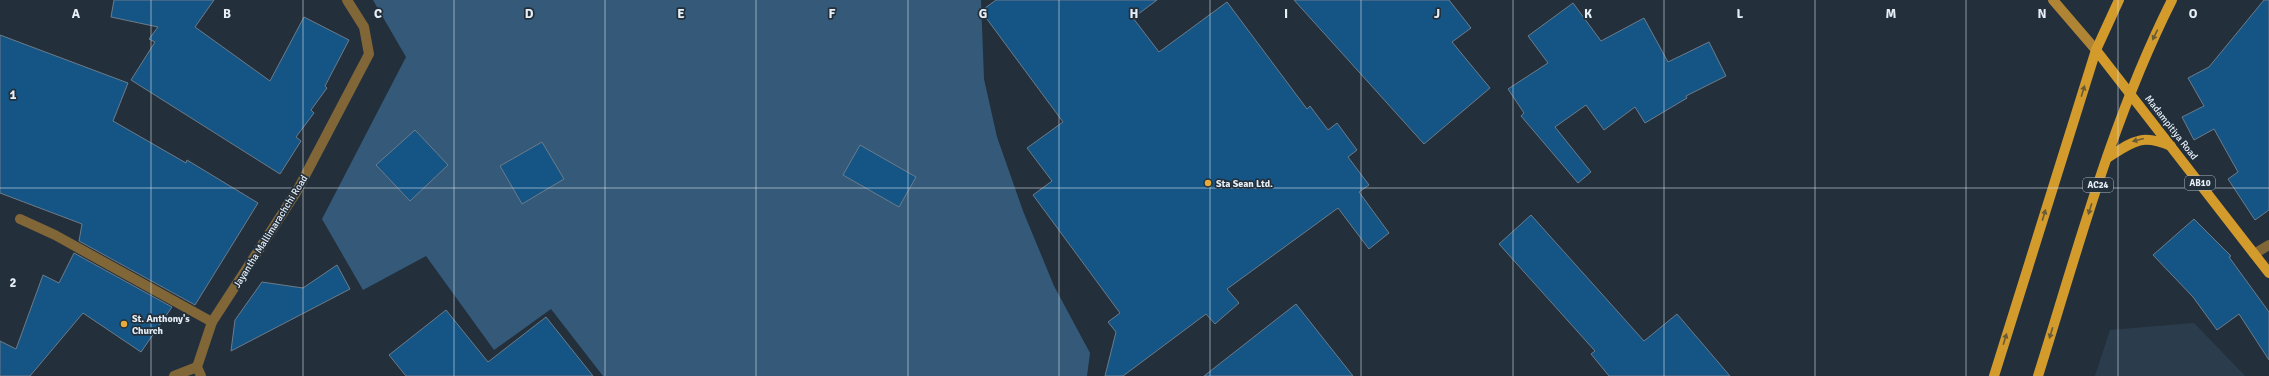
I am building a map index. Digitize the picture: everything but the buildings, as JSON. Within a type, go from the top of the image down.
[{"type":"main road","name":"Madampitiya Road","points":[[2053,0],[2096,50],[2269,272]]},
{"type":"main road","points":[[1994,376],[2096,50],[2119,0]]},
{"type":"main road","name":"AC24","points":[[2038,376],[2106,158],[2144,58],[2172,0]]},
{"type":"main road","points":[[2106,158],[2131,142],[2143,139],[2155,139],[2172,146]]},
{"type":"street","name":"Jayantha Mallimarachchi Road","points":[[199,372],[212,322],[297,191],[369,54],[364,27],[347,0]]},
{"type":"street","points":[[20,219],[55,235],[212,322]]},
{"type":"street","points":[[2254,254],[2269,245]]},
{"type":"street","points":[[174,376],[199,372]]},
{"type":"shaded area","points":[[373,0],[981,0],[984,79],[997,137],[1023,211],[1054,286],[1090,353],[1087,376],[603,376],[551,309],[494,350],[426,256],[363,290],[322,219],[406,57]]},
{"type":"shaded area","points":[[2194,323],[2245,376],[2095,376],[2110,330]]},
{"type":"place","name":"Sta Sean Ltd.","points":[[1208,183]]},
{"type":"place","name":"St. Anthony's Church","points":[[124,324]]}]
